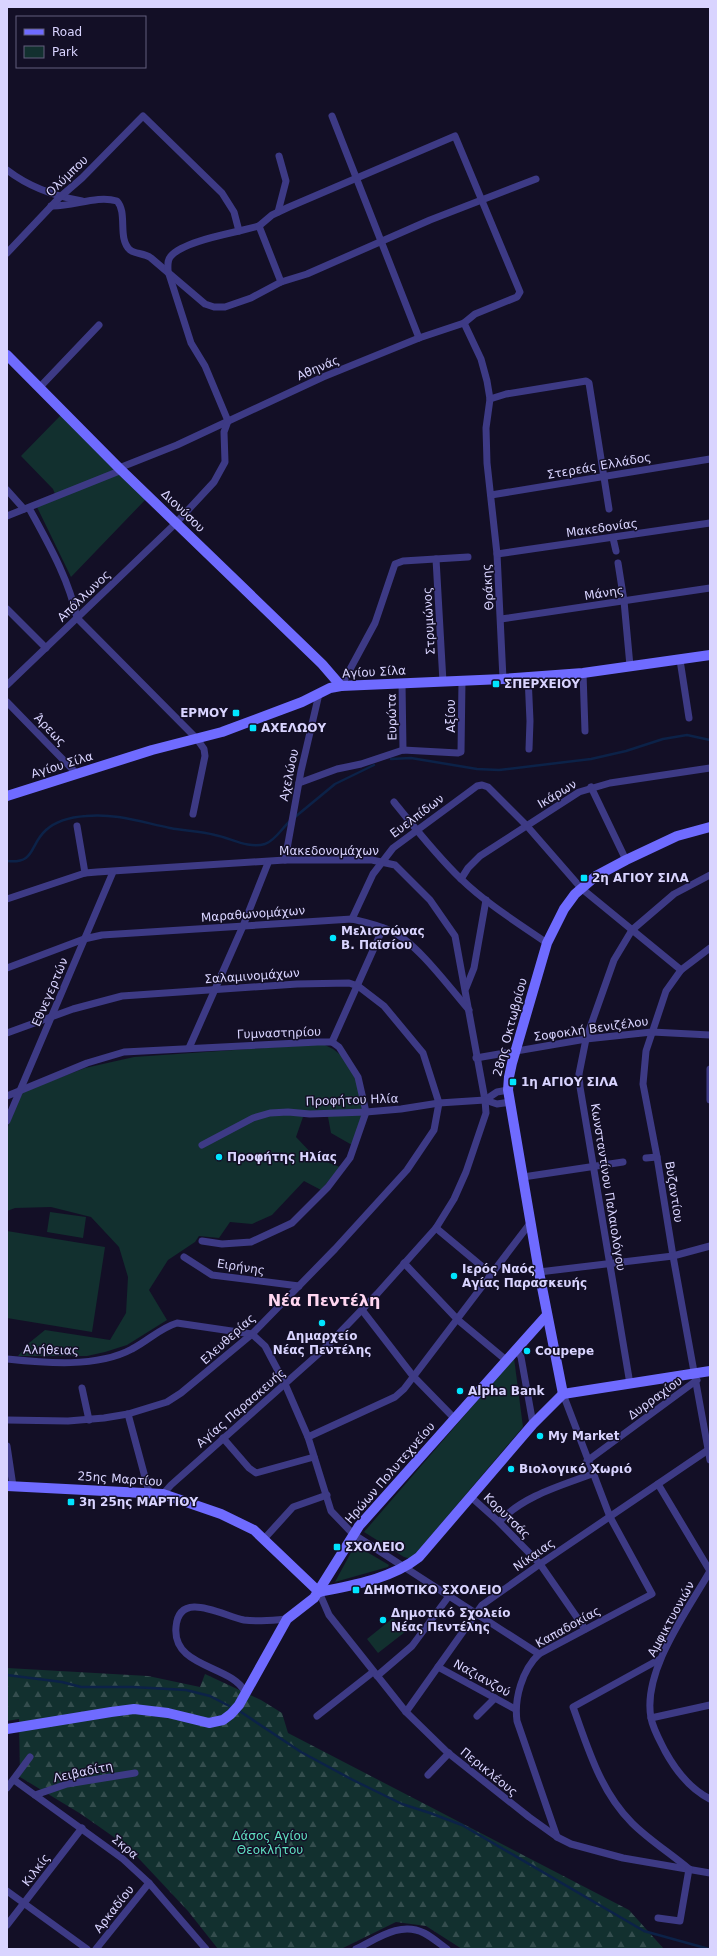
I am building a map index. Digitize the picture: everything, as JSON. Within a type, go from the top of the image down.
[{"type":"main road","name":"Διονύσου","points":[[7,355],[120,469],[322,664],[341,686]]},
{"type":"main road","name":"Αγίου Σίλα","points":[[7,796],[152,750],[197,739],[261,718],[330,688],[341,686],[503,679],[582,673],[680,660],[710,654]]},
{"type":"main road","name":"28ης Οκτωβρίου","points":[[563,1394],[539,1272],[508,1090],[508,1077],[547,943],[564,909],[582,888],[596,876],[677,836],[710,827]]},
{"type":"main road","name":"Ηρώων Πολυτεχνείου","points":[[319,1592],[353,1534],[454,1418],[547,1315]]},
{"type":"main road","points":[[532,1332],[543,1334],[552,1339]]},
{"type":"main road","points":[[7,1729],[111,1712],[134,1710],[168,1713],[209,1723],[223,1720],[239,1705],[287,1619],[319,1592],[355,1584],[406,1567],[419,1557],[533,1424],[563,1394],[630,1384],[696,1377],[710,1371]]},
{"type":"main road","name":"25ης Μαρτίου","points":[[10,1486],[149,1492],[163,1494],[242,1523],[264,1539],[319,1592]]},
{"type":"street","name":"Ολύμπου","points":[[7,254],[51,206],[82,178],[143,116],[222,193],[234,212],[239,231]]},
{"type":"street","points":[[332,116],[420,338]]},
{"type":"street","points":[[228,421],[203,362],[190,343],[168,271],[169,259],[172,255],[199,241],[259,226],[278,212],[455,136],[482,200]]},
{"type":"street","points":[[278,156],[286,181],[278,212]]},
{"type":"street","points":[[7,170],[30,185],[60,197],[84,202]]},
{"type":"street","points":[[51,206],[64,206],[108,199],[117,201],[122,207],[123,231],[127,246],[135,252],[145,254],[168,271],[205,304],[214,308],[225,307],[251,298],[281,282],[307,274],[381,240],[536,179]]},
{"type":"street","name":"Αθηνάς","points":[[7,516],[178,445],[323,377],[420,338],[464,323],[475,314],[517,297],[520,292],[519,288],[482,200]]},
{"type":"street","points":[[259,226],[281,282]]},
{"type":"street","name":"Θράκης","points":[[464,323],[480,359],[487,381],[490,399],[486,428],[487,463],[501,620],[503,679]]},
{"type":"street","points":[[39,388],[99,325]]},
{"type":"street","points":[[490,399],[536,389],[586,381],[589,383],[609,509]]},
{"type":"street","name":"Απόλλωνος","points":[[7,684],[176,522],[214,482],[226,458],[224,432],[228,421]]},
{"type":"street","name":"Στερεάς Ελλάδος","points":[[491,495],[710,460]]},
{"type":"street","points":[[7,490],[27,508],[63,574],[70,591],[77,618],[197,739],[204,749],[205,756],[193,814]]},
{"type":"street","name":"Μακεδονίας","points":[[496,554],[710,523]]},
{"type":"street","points":[[613,538],[616,550]]},
{"type":"street","points":[[341,686],[380,612],[393,570],[399,561],[468,557]]},
{"type":"street","name":"Στρυμώνος","points":[[436,559],[443,682]]},
{"type":"street","points":[[618,563],[624,601],[630,666]]},
{"type":"street","name":"Μάνης","points":[[501,620],[710,588]]},
{"type":"street","points":[[7,609],[46,648]]},
{"type":"street","points":[[680,660],[689,718]]},
{"type":"street","points":[[582,673],[585,731]]},
{"type":"street","points":[[528,676],[530,721],[529,748]]},
{"type":"street","name":"Αξίου","points":[[403,750],[461,752],[462,681]]},
{"type":"street","name":"Ευρώτα","points":[[402,683],[403,750]]},
{"type":"street","name":"Αχελώου","points":[[285,860],[291,821],[318,694]]},
{"type":"street","name":"Άρεως","points":[[7,702],[77,774]]},
{"type":"street","points":[[299,782],[337,769],[360,764],[403,750]]},
{"type":"street","name":"Ικάρων","points":[[461,879],[468,868],[480,856],[579,792],[591,787],[710,768]]},
{"type":"street","name":"Ευελπίδων","points":[[352,919],[366,888],[381,862],[393,848],[416,829],[468,792],[477,786],[482,785],[488,787],[527,826],[582,888],[681,970]]},
{"type":"street","points":[[591,787],[626,860]]},
{"type":"street","points":[[394,802],[461,879],[486,900],[547,943]]},
{"type":"street","points":[[77,826],[85,873]]},
{"type":"street","name":"Μακεδονομάχων","points":[[7,899],[85,873],[268,863],[285,860],[381,862],[395,865],[402,870],[430,900],[448,924],[454,936],[466,988],[476,1058],[485,1100]]},
{"type":"street","points":[[189,1048],[243,926],[268,863]]},
{"type":"street","name":"Εθνεγερτών","points":[[7,1121],[113,872]]},
{"type":"street","name":"Κωνσταντίνου Παλαιολόγου","points":[[630,1384],[593,1167],[579,1074],[586,1039],[614,960],[632,930],[674,894],[710,875]]},
{"type":"street","points":[[466,988],[474,968],[486,900]]},
{"type":"street","name":"Μαραθωνομάχων","points":[[7,968],[84,939],[102,935],[352,919],[392,931],[413,947],[470,1011]]},
{"type":"street","points":[[332,1042],[383,928]]},
{"type":"street","name":"Βυζαντίου","points":[[710,948],[681,970],[666,991],[646,1052],[643,1084],[658,1157],[673,1256],[708,1436],[710,1460]]},
{"type":"street","name":"Σαλαμινομάχων","points":[[7,1033],[95,1002],[122,996],[149,993],[349,982],[358,986],[384,1006],[423,1053],[439,1103]]},
{"type":"street","name":"Σοφοκλή Βενιζέλου","points":[[476,1058],[586,1039],[652,1032],[710,1035]]},
{"type":"street","name":"Γυμναστηρίου","points":[[7,1096],[87,1062],[110,1055],[136,1050],[332,1042],[339,1047],[358,1078],[366,1112]]},
{"type":"street","points":[[710,1069],[710,1100]]},
{"type":"street","name":"Προφήτου Ηλία","points":[[485,1100],[497,1092],[508,1090]]},
{"type":"street","name":"Προφήτου Ηλία","points":[[202,1145],[253,1118],[270,1113],[288,1112],[310,1114],[366,1112],[401,1109],[439,1103],[485,1100],[497,1104],[511,1102]]},
{"type":"street","name":"Αγίας Παρασκευής","points":[[163,1494],[223,1438],[324,1349],[362,1310],[436,1228],[454,1200],[466,1172],[486,1113],[485,1100]]},
{"type":"street","name":"Ελευθερίας","points":[[7,1420],[89,1420],[128,1414],[167,1402],[181,1393],[252,1334],[407,1170],[434,1130],[439,1103]]},
{"type":"street","points":[[202,1241],[236,1244],[251,1242],[292,1223],[339,1174],[350,1158],[366,1112]]},
{"type":"street","points":[[646,1158],[658,1157]]},
{"type":"street","points":[[523,1177],[623,1162]]},
{"type":"street","points":[[308,1437],[395,1397],[458,1320],[531,1222]]},
{"type":"street","points":[[436,1228],[491,1274]]},
{"type":"street","points":[[539,1272],[673,1256],[710,1246]]},
{"type":"street","name":"Ειρήνης","points":[[184,1257],[212,1275],[299,1286]]},
{"type":"street","points":[[404,1264],[458,1320],[506,1360]]},
{"type":"street","points":[[362,1310],[413,1376],[454,1418]]},
{"type":"street","name":"Αλήθειας","points":[[7,1359],[78,1363],[108,1357],[132,1349],[166,1326],[177,1323],[252,1334]]},
{"type":"street","points":[[252,1334],[265,1346],[285,1384],[308,1437],[331,1512],[353,1534],[539,1654]]},
{"type":"street","points":[[516,1349],[521,1357],[533,1424]]},
{"type":"street","name":"Δυρραχίου","points":[[587,1461],[696,1377]]},
{"type":"street","points":[[82,1388],[89,1420]]},
{"type":"street","points":[[563,1394],[587,1461],[610,1517]]},
{"type":"street","points":[[128,1414],[149,1492]]},
{"type":"street","points":[[223,1438],[249,1468],[256,1472],[314,1457]]},
{"type":"street","points":[[7,1446],[10,1486]]},
{"type":"street","name":"Νίκαιας","points":[[406,1712],[482,1605],[708,1450]]},
{"type":"street","points":[[499,1522],[508,1512],[530,1499],[592,1474]]},
{"type":"street","points":[[658,1484],[710,1571]]},
{"type":"street","points":[[264,1539],[293,1507],[326,1495]]},
{"type":"street","name":"Κορυτσάς","points":[[471,1496],[540,1564],[585,1629]]},
{"type":"street","name":"Καπαδοκίας","points":[[557,1837],[521,1735],[515,1709],[525,1675],[534,1659],[539,1654],[652,1594],[610,1517]]},
{"type":"street","name":"Αμφικτυονιών","points":[[710,1571],[660,1659],[652,1686],[650,1704],[651,1718],[662,1745],[675,1767],[696,1792],[710,1799]]},
{"type":"street","name":"Περικλέους","points":[[319,1592],[329,1615],[406,1712],[449,1753],[503,1798],[557,1837],[571,1844],[607,1854],[710,1873]]},
{"type":"street","points":[[317,1716],[412,1646],[449,1596]]},
{"type":"street","points":[[245,1692],[238,1682],[190,1656],[180,1644],[175,1633],[176,1620],[182,1611],[195,1606],[244,1620],[261,1621],[287,1619]]},
{"type":"street","points":[[658,1918],[680,1922],[689,1869],[633,1824],[613,1802],[592,1760],[573,1707],[660,1659]]},
{"type":"street","name":"Ναζιανζού","points":[[438,1667],[515,1709]]},
{"type":"street","points":[[477,1716],[495,1698]]},
{"type":"street","points":[[651,1718],[710,1705]]},
{"type":"street","points":[[428,1775],[449,1753]]},
{"type":"street","points":[[7,1788],[30,1757]]},
{"type":"street","name":"Λειβαδίτη","points":[[35,1795],[67,1784],[135,1773]]},
{"type":"street","name":"Σκρα","points":[[14,1780],[124,1859],[149,1883],[206,1949]]},
{"type":"street","name":"Κιλκίς","points":[[7,1925],[82,1828]]},
{"type":"street","name":"Αρκαδίου","points":[[96,1949],[149,1883]]},
{"type":"street","points":[[7,1892],[87,1949]]},
{"type":"street","points":[[356,1949],[396,1929],[408,1928],[425,1933],[447,1949]]},
{"type":"green space","points":[[61,415],[146,499],[71,577],[37,507],[57,499],[53,489],[21,456]]},
{"type":"green space","points":[[323,1044],[333,1049],[347,1060],[356,1073],[364,1108],[352,1145],[331,1133],[328,1117],[303,1117],[296,1137],[316,1158],[340,1167],[321,1190],[304,1181],[272,1215],[252,1224],[230,1222],[219,1238],[199,1236],[195,1242],[168,1260],[149,1290],[167,1320],[127,1345],[87,1356],[18,1356],[29,1343],[45,1330],[110,1340],[126,1313],[128,1277],[119,1247],[91,1217],[51,1207],[15,1208],[7,1211],[7,1129],[22,1092],[85,1068],[134,1057]]},
{"type":"green space","points":[[50,1212],[86,1217],[83,1238],[47,1232]]},
{"type":"green space","points":[[7,1231],[105,1247],[92,1332],[7,1318]]},
{"type":"green space","points":[[514,1358],[523,1427],[411,1559],[404,1557],[364,1532]]},
{"type":"green space","points":[[355,1545],[389,1565],[388,1567],[335,1582]]},
{"type":"green space","points":[[393,1618],[405,1632],[378,1653],[367,1639]]},
{"type":"green space","name":"Δάσος Αγίου Θεοκλήτου","points":[[7,1668],[148,1676],[200,1687],[205,1674],[261,1700],[282,1713],[288,1733],[629,1910],[664,1949],[462,1949],[426,1926],[396,1922],[341,1949],[218,1949],[188,1911],[128,1847],[81,1814],[20,1777],[19,1719],[7,1721]]},
{"type":"waterway","points":[[391,759],[411,758],[477,769],[499,770],[591,759],[626,751],[663,739],[687,735],[710,740]]},
{"type":"waterway","points":[[295,817],[335,784],[374,765]]},
{"type":"waterway","points":[[7,861],[23,860],[28,856],[46,830],[54,824],[70,818],[97,815],[118,817],[170,828],[221,836],[252,845],[265,844],[269,842],[290,821]]},
{"type":"waterway","points":[[7,1675],[62,1682],[81,1687],[133,1687],[186,1690],[210,1696],[233,1708]]},
{"type":"waterway","points":[[238,1710],[301,1752],[402,1804],[462,1825],[644,1931],[709,1949]]},
{"type":"place","name":"ΣΠΕΡΧΕΙΟΥ","points":[[496,684]]},
{"type":"place","name":"ΕΡΜΟΥ","points":[[236,713]]},
{"type":"place","name":"ΑΧΕΛΩΟΥ","points":[[253,728]]},
{"type":"place","name":"2η ΑΓΙΟΥ ΣΙΛΑ","points":[[584,878]]},
{"type":"place","name":"Μελισσώνας B. Παϊσίου","points":[[333,938]]},
{"type":"place","name":"1η ΑΓΙΟΥ ΣΙΛΑ","points":[[513,1082]]},
{"type":"place","name":"Προφήτης Ηλίας","points":[[219,1157]]},
{"type":"place","name":"Ιερός Ναός Αγίας Παρασκευής","points":[[454,1276]]},
{"type":"place","name":"Δημαρχείο Νέας Πεντέλης","points":[[322,1323]]},
{"type":"place","name":"Coupepe","points":[[527,1351]]},
{"type":"place","name":"Alpha Bank","points":[[460,1391]]},
{"type":"place","name":"My Market","points":[[540,1436]]},
{"type":"place","name":"Βιολογικό Χωριό","points":[[511,1469]]},
{"type":"place","name":"3η 25ης ΜΑΡΤΙΟΥ","points":[[71,1502]]},
{"type":"place","name":"ΣΧΟΛΕΙΟ","points":[[337,1547]]},
{"type":"place","name":"ΔΗΜΟΤΙΚΟ ΣΧΟΛΕΙΟ","points":[[356,1590]]},
{"type":"place","name":"Δημοτικό Σχολείο Νέας Πεντέλης","points":[[383,1620]]},
{"type":"district","name":"Νέα Πεντέλη","points":[[324,1300]]}]
